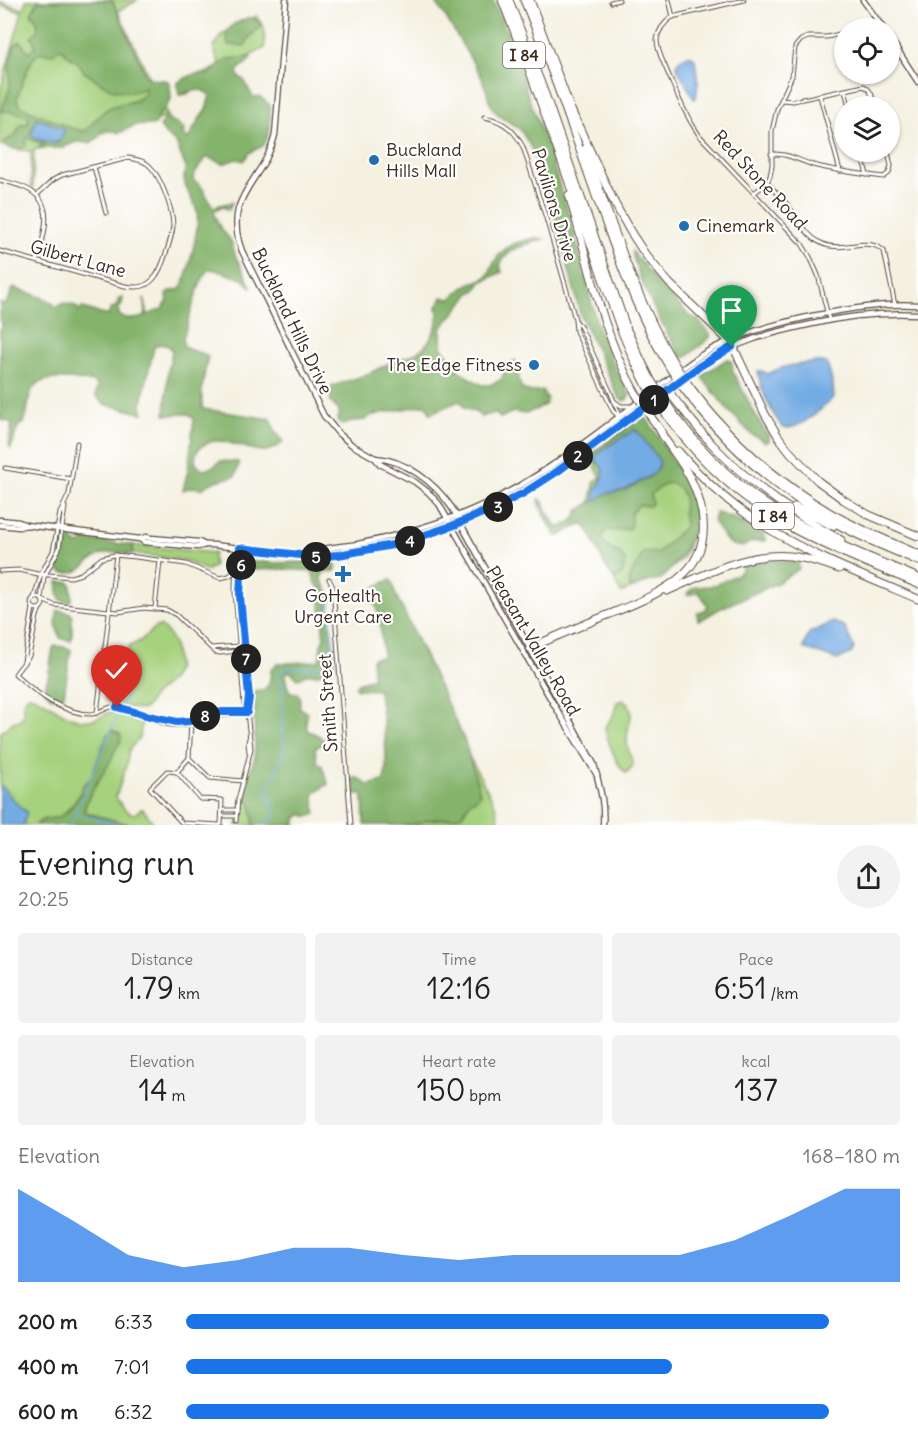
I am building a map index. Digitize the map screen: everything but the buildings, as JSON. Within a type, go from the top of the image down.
[{"type":"highway","name":"I 84","points":[[502,0],[524,54],[630,352],[688,442],[711,468],[763,509],[805,534],[918,584]]},
{"type":"highway","points":[[509,0],[545,94],[627,330],[650,384]]},
{"type":"highway","points":[[524,0],[630,291],[651,336],[673,366]]},
{"type":"highway","name":"I 84","points":[[530,0],[634,285],[673,366],[685,384],[731,435],[791,488],[825,510],[918,555]]},
{"type":"highway","points":[[571,110],[611,196],[638,244],[674,289],[731,343],[769,422],[786,447],[818,481],[848,503],[918,537]]},
{"type":"highway","points":[[557,149],[602,315],[618,358],[636,394],[659,428],[705,479],[751,518],[798,546],[918,599]]},
{"type":"highway","points":[[685,384],[702,411],[724,436],[767,476],[826,517],[918,561]]},
{"type":"highway","points":[[667,386],[715,442],[769,490],[805,513],[873,541]]},
{"type":"highway","points":[[667,386],[707,439],[732,465],[806,519],[886,563]]},
{"type":"highway","points":[[661,402],[724,471],[774,509],[800,525],[918,578]]},
{"type":"highway","points":[[526,649],[650,596],[670,585],[687,571],[698,554],[703,532],[702,511],[695,488],[659,428]]},
{"type":"highway","points":[[650,596],[668,591],[738,561],[768,556],[806,559],[888,586]]},
{"type":"main road","name":"Buckland Hills Drive","points":[[286,0],[274,138],[266,160],[240,203],[237,220],[238,237],[244,255],[322,413],[332,426],[361,452],[398,464],[423,477],[440,492],[456,516]]},
{"type":"main road","points":[[863,0],[875,18]]},
{"type":"main road","points":[[900,54],[918,82]]},
{"type":"main road","points":[[300,555],[309,551],[367,542],[408,532],[486,503],[554,464],[635,405],[709,360],[731,343],[764,327],[827,313],[868,307],[918,305]]},
{"type":"main road","points":[[731,343],[829,320],[873,314],[918,314]]},
{"type":"main road","points":[[0,520],[140,539],[151,543],[240,548],[309,557],[360,552],[408,542],[460,523],[524,493],[623,423],[667,386]]},
{"type":"main road","name":"Buckland Hills Drive","points":[[375,458],[380,464],[422,486],[439,504],[448,519]]},
{"type":"main road","points":[[520,485],[524,493]]},
{"type":"main road","name":"Pleasant Valley Road","points":[[456,516],[494,584],[557,710],[597,775]]},
{"type":"main road","name":"Pleasant Valley Road","points":[[448,519],[587,750],[594,764],[603,798],[603,825]]},
{"type":"main road","points":[[0,525],[19,527],[26,525]]},
{"type":"main road","points":[[360,543],[360,552]]},
{"type":"main road","points":[[486,585],[494,584]]},
{"type":"main road","points":[[557,710],[563,707]]},
{"type":"street","points":[[610,2],[619,0]]},
{"type":"street","points":[[669,0],[673,17],[744,0]]},
{"type":"street","name":"Red Stone Road","points":[[673,17],[663,25],[658,35],[658,48],[681,104],[699,135],[806,250],[820,282],[829,320]]},
{"type":"street","points":[[754,193],[767,183],[770,176],[772,132],[777,109],[792,76],[795,47],[801,40],[808,37],[834,35]]},
{"type":"street","points":[[782,100],[793,101],[864,86],[872,96]]},
{"type":"street","points":[[844,91],[846,96]]},
{"type":"street","points":[[820,96],[840,171]]},
{"type":"street","name":"Pavilions Drive","points":[[484,117],[507,126],[517,136],[523,147],[546,218],[575,320],[576,331],[614,413],[623,423]]},
{"type":"street","points":[[771,154],[786,154],[813,165],[884,177],[889,173],[890,162]]},
{"type":"street","name":"Gilbert Lane","points":[[0,251],[135,288],[145,286],[158,273],[167,250],[173,224],[169,203],[148,164],[128,158],[62,175],[37,195]]},
{"type":"street","points":[[864,162],[867,175]]},
{"type":"street","points":[[94,167],[106,213]]},
{"type":"street","points":[[0,180],[22,186],[37,195],[44,209],[46,224],[37,261]]},
{"type":"street","points":[[767,183],[784,201],[810,236],[818,242],[842,248],[871,244],[884,251],[895,305]]},
{"type":"street","name":"Pavilions Drive","points":[[575,320],[581,328],[618,411],[618,417]]},
{"type":"street","points":[[585,353],[592,354]]},
{"type":"street","points":[[613,400],[621,406],[635,405]]},
{"type":"street","points":[[77,443],[69,494],[60,529],[58,551],[43,574],[43,603],[37,615],[28,656],[15,674],[28,686],[66,710],[87,714],[117,707],[177,722],[190,722],[247,712]]},
{"type":"street","points":[[5,468],[71,479]]},
{"type":"street","points":[[24,662],[33,608],[31,603],[60,529]]},
{"type":"street","points":[[236,821],[250,754],[235,595],[236,555],[240,548]]},
{"type":"street","points":[[240,548],[242,556],[240,596],[249,701],[247,712]]},
{"type":"street","points":[[0,571],[19,570],[66,577],[79,575],[104,557],[116,555],[188,565],[220,578],[229,576],[235,571]]},
{"type":"street","points":[[98,713],[116,555]]},
{"type":"street","points":[[155,608],[160,561]]},
{"type":"street","points":[[51,564],[52,572],[58,576]]},
{"type":"street","name":"Smith Street","points":[[329,579],[333,587],[351,825]]},
{"type":"street","points":[[34,598],[37,597],[54,605],[110,612],[141,608],[167,610],[174,613],[211,648],[245,648]]},
{"type":"street","points":[[33,608],[54,605]]},
{"type":"street","points":[[242,684],[248,683]]},
{"type":"street","points":[[177,772],[189,758],[190,722]]},
{"type":"street","points":[[189,758],[210,778],[243,781]]},
{"type":"street","points":[[167,771],[177,772],[200,799],[222,800],[222,810],[221,825],[182,823],[150,788],[167,771]]},
{"type":"street","points":[[222,810],[237,810]]},
{"type":"street","points":[[222,816],[236,816]]},
{"type":"green space","points":[[26,0],[138,0],[118,11],[168,117],[34,150],[33,188],[31,186],[31,151],[0,145],[0,91],[22,12],[0,5],[0,2],[24,9]]},
{"type":"green space","points":[[112,0],[146,76],[151,79],[168,81],[170,85],[171,99],[160,113],[155,125],[136,125],[119,133],[106,129],[90,143],[76,142],[62,148],[41,148],[39,147],[44,144],[27,138],[25,147],[18,149],[9,148],[4,144],[6,140],[14,137],[21,125],[29,121],[28,116],[1,112],[10,88],[9,62],[15,45],[21,41],[29,52],[35,47],[31,36],[37,32],[38,23],[31,13],[38,1]],"holes":[[[60,48],[78,62],[84,72],[110,89],[129,92],[145,88],[145,93],[137,99],[106,110],[84,131],[71,128],[20,106],[17,99],[32,61],[38,54],[53,54]],[[37,118],[65,130],[58,143],[43,141],[30,134]]]},
{"type":"green space","points":[[434,0],[493,0],[509,37],[549,150],[570,217],[598,328],[615,368],[630,395],[626,400],[619,398],[581,317],[551,202],[531,147],[520,129],[494,110],[481,76]]},
{"type":"green space","points":[[256,16],[264,27],[265,48],[228,67],[239,87],[246,83],[250,94],[219,97],[202,83],[189,90],[188,94],[180,95],[178,83],[220,66],[214,47],[221,35]]},
{"type":"green space","points":[[248,18],[256,20],[261,26],[248,39],[245,46],[228,45],[226,32],[234,24]]},
{"type":"green space","points":[[251,57],[237,73],[253,97],[260,97],[270,105],[270,128],[267,138],[263,146],[249,153],[244,161],[236,159],[223,164],[207,157],[194,174],[193,180],[201,186],[213,207],[232,202],[229,210],[223,206],[215,210],[214,214],[220,227],[231,241],[235,255],[252,288],[242,279],[208,269],[196,294],[183,338],[184,347],[208,356],[202,390],[203,409],[271,419],[276,434],[283,442],[273,449],[262,451],[223,441],[208,443],[196,453],[196,464],[205,470],[220,461],[238,462],[235,476],[214,482],[202,489],[193,487],[183,490],[188,470],[194,419],[189,414],[165,415],[168,371],[172,351],[169,346],[159,344],[154,347],[142,403],[143,413],[104,404],[96,396],[97,385],[93,382],[59,379],[42,382],[31,392],[25,420],[18,427],[10,449],[12,423],[0,419],[0,329],[3,325],[0,322],[0,303],[5,304],[10,297],[11,290],[15,288],[42,298],[56,307],[64,303],[75,306],[79,310],[82,308],[106,315],[109,315],[110,309],[117,306],[118,300],[123,297],[119,315],[127,319],[144,317],[146,313],[144,298],[148,315],[162,309],[168,301],[168,292],[180,289],[183,283],[193,251],[197,212],[185,185],[186,168],[176,143],[160,127],[167,114],[170,122],[175,122],[184,129],[183,135],[188,139],[206,110],[210,95],[202,90],[179,95],[177,83],[195,74],[208,75],[227,59]]},
{"type":"green space","points":[[536,238],[543,239],[513,250],[500,265],[502,272],[481,282],[475,291],[470,293],[441,329],[442,348],[455,367],[482,385],[501,380],[505,371],[515,360],[521,388],[529,392],[543,391],[547,398],[546,404],[524,414],[513,412],[500,418],[495,413],[481,417],[465,408],[459,401],[431,413],[424,405],[382,413],[370,416],[366,420],[343,425],[337,421],[339,410],[330,402],[332,386],[367,374],[420,350],[425,346],[436,327],[437,307],[442,297],[450,299],[469,284],[486,277],[501,252],[506,248]]},
{"type":"green space","points":[[632,251],[662,288],[710,334],[707,340],[685,358],[680,356],[656,313],[640,278]]},
{"type":"green space","points":[[727,359],[732,362],[733,372],[769,437],[769,441],[765,442],[751,434],[703,379],[702,376],[707,371]]},
{"type":"green space","points":[[644,416],[691,488],[695,520],[684,551],[667,574],[662,579],[647,581],[633,588],[630,587],[629,581],[643,553],[658,553],[684,527],[684,497],[680,489],[672,483],[665,484],[651,494],[652,504],[639,505],[631,513],[629,529],[605,532],[602,540],[611,550],[620,553],[625,561],[622,574],[615,580],[584,524],[556,536],[540,506],[539,499],[558,528],[571,522],[578,511],[604,494],[625,490],[651,476],[660,464],[659,460],[636,430],[599,453],[596,456],[598,463],[594,461],[591,454]]},
{"type":"green space","points":[[634,421],[652,449],[671,470],[686,499],[691,536],[683,557],[670,570],[621,593],[581,515],[588,511],[595,481],[601,478],[590,455]]},
{"type":"green space","points":[[717,513],[735,519],[763,534],[766,540],[753,541],[742,546],[728,542],[713,521]]},
{"type":"green space","points":[[71,538],[80,545],[86,540],[133,545],[133,551],[132,554],[114,552],[103,554],[80,570],[62,573],[57,568],[57,564],[65,545]]},
{"type":"green space","points":[[130,545],[214,553],[214,566],[208,571],[186,561],[132,553],[133,547]]},
{"type":"green space","points":[[330,560],[336,563],[336,570],[324,572],[321,578],[328,592],[335,659],[333,669],[319,674],[305,674],[298,679],[288,671],[286,679],[290,692],[300,696],[300,708],[307,713],[308,731],[318,735],[326,742],[315,748],[317,762],[322,766],[328,784],[315,792],[316,814],[308,817],[302,814],[297,818],[296,825],[254,825],[251,805],[245,791],[255,757],[254,691],[267,687],[271,670],[277,664],[319,661],[324,638],[321,591],[312,571],[254,570],[251,564],[258,561],[283,563]]},
{"type":"green space","points":[[773,560],[798,563],[799,569],[777,583],[698,620],[697,613],[707,609],[707,604],[699,592],[688,595],[688,592],[697,587],[718,584],[741,572],[743,567],[750,563]]},
{"type":"green space","points":[[390,580],[464,739],[480,793],[470,802],[462,815],[456,817],[428,820],[411,825],[364,825],[363,796],[353,794],[350,779],[358,778],[368,785],[383,781],[386,751],[379,692],[355,687],[358,683],[373,678],[372,660],[383,656],[377,609],[370,593],[379,585]]},
{"type":"green space","points":[[58,582],[71,584],[70,602],[64,602],[61,599]]},
{"type":"green space","points":[[59,610],[72,615],[71,641],[60,638],[56,625]]},
{"type":"green space","points":[[160,626],[168,633],[174,644],[177,665],[172,679],[153,696],[147,707],[142,710],[108,703],[105,700],[104,691],[108,672],[130,646]]},
{"type":"green space","points":[[55,646],[71,650],[64,695],[61,699],[51,697],[44,690]]},
{"type":"green space","points":[[29,695],[44,701],[66,715],[81,720],[96,719],[113,711],[142,719],[140,737],[129,750],[116,797],[130,813],[134,814],[143,809],[155,825],[131,825],[84,812],[91,792],[120,741],[118,733],[112,730],[89,780],[63,815],[42,820],[36,825],[23,825],[26,811],[0,785],[0,733],[24,715],[24,704]]},
{"type":"green space","points":[[623,700],[631,709],[627,742],[633,766],[626,773],[612,752],[605,727],[613,716],[617,702]]},
{"type":"green space","points":[[112,730],[121,735],[120,743],[92,791],[84,811],[131,825],[36,825],[42,820],[59,817],[67,812],[80,795],[82,786],[89,780],[107,735]]},
{"type":"green space","points":[[469,756],[496,807],[499,825],[411,825],[462,815],[470,802],[477,798],[480,793]]},
{"type":"green space","points":[[244,796],[251,805],[254,825],[236,825],[239,822]]},
{"type":"water","points":[[688,56],[695,59],[698,83],[694,99],[677,68],[680,59]]},
{"type":"water","points":[[37,118],[65,130],[59,142],[45,141],[31,135]]},
{"type":"water","points":[[818,362],[827,363],[834,397],[802,423],[788,428],[782,427],[761,386],[758,371],[768,374],[785,367]]},
{"type":"water","points":[[634,430],[638,432],[660,464],[654,474],[625,490],[605,494],[594,501],[595,492],[603,475],[595,457]]},
{"type":"water","points":[[833,622],[844,626],[854,647],[852,653],[837,660],[803,648],[809,633]]},
{"type":"water","points":[[0,785],[27,813],[23,825],[0,825]]},
{"type":"waterway","points":[[265,825],[267,820],[275,818],[267,790],[271,779],[278,773],[276,767],[284,756],[285,746],[281,729],[283,685],[278,678],[279,673],[293,668],[330,667],[333,663],[329,593]]},
{"type":"waterway","points":[[70,825],[133,679]]},
{"type":"waterway","points":[[75,813],[120,825]]},
{"type":"place","name":"Buckland Hills Mall","points":[[374,160]]},
{"type":"place","name":"Cinemark","points":[[684,226]]},
{"type":"place","name":"The Edge Fitness","points":[[534,365]]},
{"type":"place","name":"GoHealth Urgent Care","points":[[343,574]]},
{"type":"route","points":[[117,707],[177,722],[190,721],[222,712],[247,712],[249,697],[240,596],[242,556],[240,548],[309,557],[338,555],[408,542],[472,519],[547,479],[700,366],[732,347]]}]
